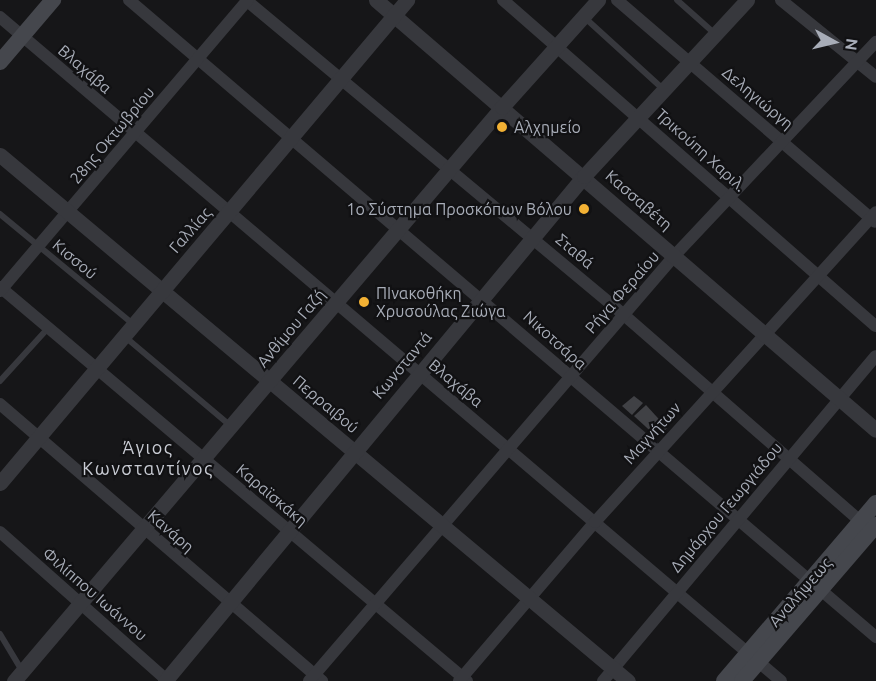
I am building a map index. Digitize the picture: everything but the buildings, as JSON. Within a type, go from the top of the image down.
[{"type":"main road","points":[[0,62],[53,0]]},
{"type":"main road","name":"Αναλήψεως","points":[[724,681],[754,657],[815,585],[871,528],[876,503]]},
{"type":"main road","name":"Αναλήψεως","points":[[742,681],[754,657]]},
{"type":"street","name":"Νικοτσάρα","points":[[129,0],[481,297],[658,452],[876,637]]},
{"type":"street","name":"28ης Οκτωβρίου","points":[[1,289],[247,0]]},
{"type":"street","name":"Σταθά","points":[[247,0],[532,237],[871,528]]},
{"type":"street","name":"Κασσαβέτη","points":[[376,0],[584,176],[876,430]]},
{"type":"street","name":"Γαλλίας","points":[[0,483],[407,0]]},
{"type":"street","name":"Τρικούπη Χαριλ.","points":[[503,0],[876,326]]},
{"type":"street","name":"Ανθίμου Γαζή","points":[[18,676],[502,107],[598,0]]},
{"type":"street","name":"Δεληγιώργη","points":[[617,0],[874,217]]},
{"type":"street","name":"Κωνσταντά","points":[[166,680],[481,297],[584,176],[662,88],[747,0]]},
{"type":"street","points":[[781,0],[876,77]]},
{"type":"street","name":"Βλαχάβα","points":[[0,17],[781,681]]},
{"type":"street","name":"Ρήγα Φεραίου","points":[[315,679],[442,525],[675,255],[781,140],[876,42]]},
{"type":"street","name":"Περραιβού","points":[[0,155],[628,681]]},
{"type":"street","name":"Μαγνήτων","points":[[463,680],[529,598],[595,522],[816,275],[874,217]]},
{"type":"street","name":"Καραϊσκάκη","points":[[1,289],[463,680]]},
{"type":"street","name":"Δημάρχου Γεωργιάδου","points":[[603,681],[737,518],[876,356]]},
{"type":"street","name":"Κανάρη","points":[[0,404],[315,679]]},
{"type":"street","name":"Φιλίππου Ιωάννου","points":[[0,532],[166,680]]},
{"type":"lane","points":[[677,0],[714,33]]},
{"type":"lane","points":[[584,16],[662,88]]},
{"type":"lane","name":"Κισσού","points":[[0,214],[39,246],[232,426]]},
{"type":"lane","points":[[0,381],[48,327]]},
{"type":"lane","points":[[0,634],[18,676]]},
{"type":"place","name":"Αλχημείο","points":[[502,127]]},
{"type":"place","name":"1ο Σύστημα Προσκόπων Βόλου","points":[[584,209]]},
{"type":"place","name":"ΠΙνακοθήκη Χρυσούλας Ζιώγα","points":[[364,302]]},
{"type":"district","name":"Άγιος Κωνσταντίνος","points":[[148,458]]}]
